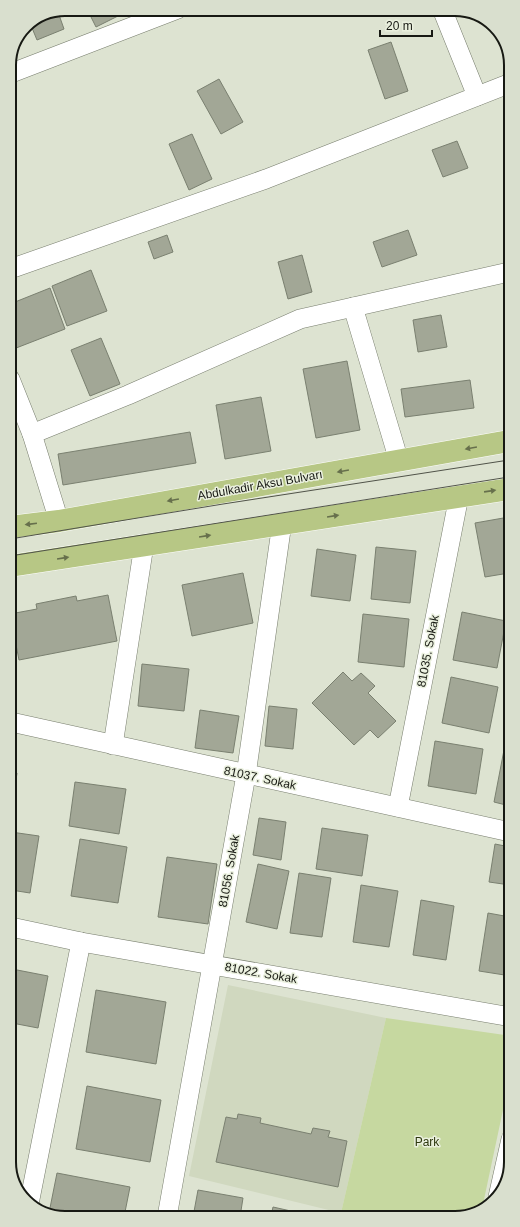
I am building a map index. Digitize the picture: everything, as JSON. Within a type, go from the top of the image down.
[{"type":"main road","name":"Abdulkadir Aksu Bulvarı","points":[[16,526],[59,520],[504,442]]},
{"type":"main road","points":[[16,565],[504,489]]},
{"type":"street","points":[[16,71],[160,16]]},
{"type":"street","points":[[445,16],[477,96]]},
{"type":"street","points":[[16,267],[266,179],[504,86]]},
{"type":"street","points":[[32,434],[128,395],[300,319],[504,273]]},
{"type":"street","points":[[354,307],[399,461]]},
{"type":"street","points":[[16,394],[32,434],[59,520]]},
{"type":"street","name":"81035. Sokak","points":[[398,807],[459,496]]},
{"type":"street","name":"81056. Sokak","points":[[168,1211],[246,775],[282,524]]},
{"type":"street","points":[[113,745],[144,545]]},
{"type":"street","name":"81037. Sokak","points":[[16,723],[504,831]]},
{"type":"street","name":"81022. Sokak","points":[[16,929],[80,942],[504,1016]]},
{"type":"street","points":[[30,1197],[80,942]]},
{"type":"shaded area","points":[[228,985],[386,1018],[341,1211],[333,1211],[189,1176]]},
{"type":"green space","name":"Park","points":[[386,1018],[504,1035],[504,1105],[484,1202],[477,1206],[465,1210],[455,1211],[341,1211]]},
{"type":"building","points":[[90,16],[118,16],[96,27]]},
{"type":"building","points":[[60,17],[64,29],[37,40],[32,28],[46,20]]},
{"type":"building","points":[[391,42],[408,91],[385,99],[368,50]]},
{"type":"building","points":[[219,79],[243,122],[221,134],[197,91]]},
{"type":"building","points":[[192,134],[212,179],[189,190],[169,144]]},
{"type":"building","points":[[457,141],[468,168],[443,177],[432,150]]},
{"type":"building","points":[[408,230],[417,255],[382,267],[373,242]]},
{"type":"building","points":[[167,235],[173,252],[154,259],[148,242]]},
{"type":"building","points":[[302,255],[312,292],[288,299],[278,262]]},
{"type":"building","points":[[91,270],[107,311],[67,326],[52,286]]},
{"type":"building","points":[[50,288],[65,329],[16,348],[16,302]]},
{"type":"building","points":[[441,315],[447,347],[418,352],[413,320]]},
{"type":"building","points":[[101,338],[120,384],[90,396],[71,350]]},
{"type":"building","points":[[347,361],[360,430],[316,438],[303,369]]},
{"type":"building","points":[[470,380],[474,408],[405,417],[401,389]]},
{"type":"building","points":[[261,397],[271,451],[225,459],[216,405]]},
{"type":"building","points":[[190,432],[196,463],[63,485],[58,454]]},
{"type":"building","points":[[504,518],[504,574],[485,577],[475,523]]},
{"type":"building","points":[[376,547],[416,551],[410,603],[371,599]]},
{"type":"building","points":[[317,549],[356,555],[350,601],[311,596]]},
{"type":"building","points":[[243,573],[253,623],[192,636],[182,585]]},
{"type":"building","points":[[108,595],[117,641],[19,660],[16,645],[16,613],[37,609],[36,604],[76,596],[77,601]]},
{"type":"building","points":[[462,612],[504,621],[504,631],[497,668],[453,660]]},
{"type":"building","points":[[363,614],[409,619],[404,667],[358,662]]},
{"type":"building","points":[[142,664],[189,669],[184,711],[138,706]]},
{"type":"building","points":[[343,672],[352,681],[361,673],[375,686],[368,693],[396,721],[378,738],[370,730],[354,745],[312,703]]},
{"type":"building","points":[[451,677],[498,687],[489,733],[442,723]]},
{"type":"building","points":[[269,706],[297,709],[293,749],[265,746]]},
{"type":"building","points":[[200,710],[239,716],[233,753],[195,748]]},
{"type":"building","points":[[435,741],[483,749],[476,794],[428,786]]},
{"type":"building","points":[[504,750],[504,804],[494,802]]},
{"type":"building","points":[[75,782],[126,789],[119,834],[69,826]]},
{"type":"building","points":[[259,818],[286,822],[281,860],[253,855]]},
{"type":"building","points":[[322,828],[368,835],[362,876],[316,869]]},
{"type":"building","points":[[16,833],[39,836],[30,893],[16,891]]},
{"type":"building","points":[[80,839],[127,847],[118,903],[71,896]]},
{"type":"building","points":[[495,844],[504,846],[504,884],[489,882]]},
{"type":"building","points":[[167,857],[217,864],[208,924],[158,917]]},
{"type":"building","points":[[258,864],[289,871],[277,929],[246,922]]},
{"type":"building","points":[[299,873],[331,878],[322,937],[290,933]]},
{"type":"building","points":[[361,885],[398,891],[389,947],[353,942]]},
{"type":"building","points":[[421,900],[454,906],[446,960],[413,955]]},
{"type":"building","points":[[488,913],[504,916],[504,975],[479,971]]},
{"type":"building","points":[[16,970],[48,976],[38,1028],[16,1024]]},
{"type":"building","points":[[96,990],[166,1002],[156,1064],[86,1052]]},
{"type":"building","points":[[87,1086],[161,1100],[150,1162],[76,1149]]},
{"type":"building","points":[[238,1114],[261,1118],[260,1123],[311,1134],[313,1128],[330,1131],[328,1137],[347,1141],[338,1187],[216,1162],[226,1117],[237,1119]]},
{"type":"building","points":[[57,1173],[130,1187],[125,1211],[62,1211],[50,1208]]},
{"type":"building","points":[[198,1190],[243,1198],[241,1211],[194,1211]]},
{"type":"building","points":[[273,1207],[291,1211],[272,1211]]},
{"type":"tram line","points":[[16,538],[223,504],[504,461]]},
{"type":"tram line","points":[[16,555],[504,478]]}]
